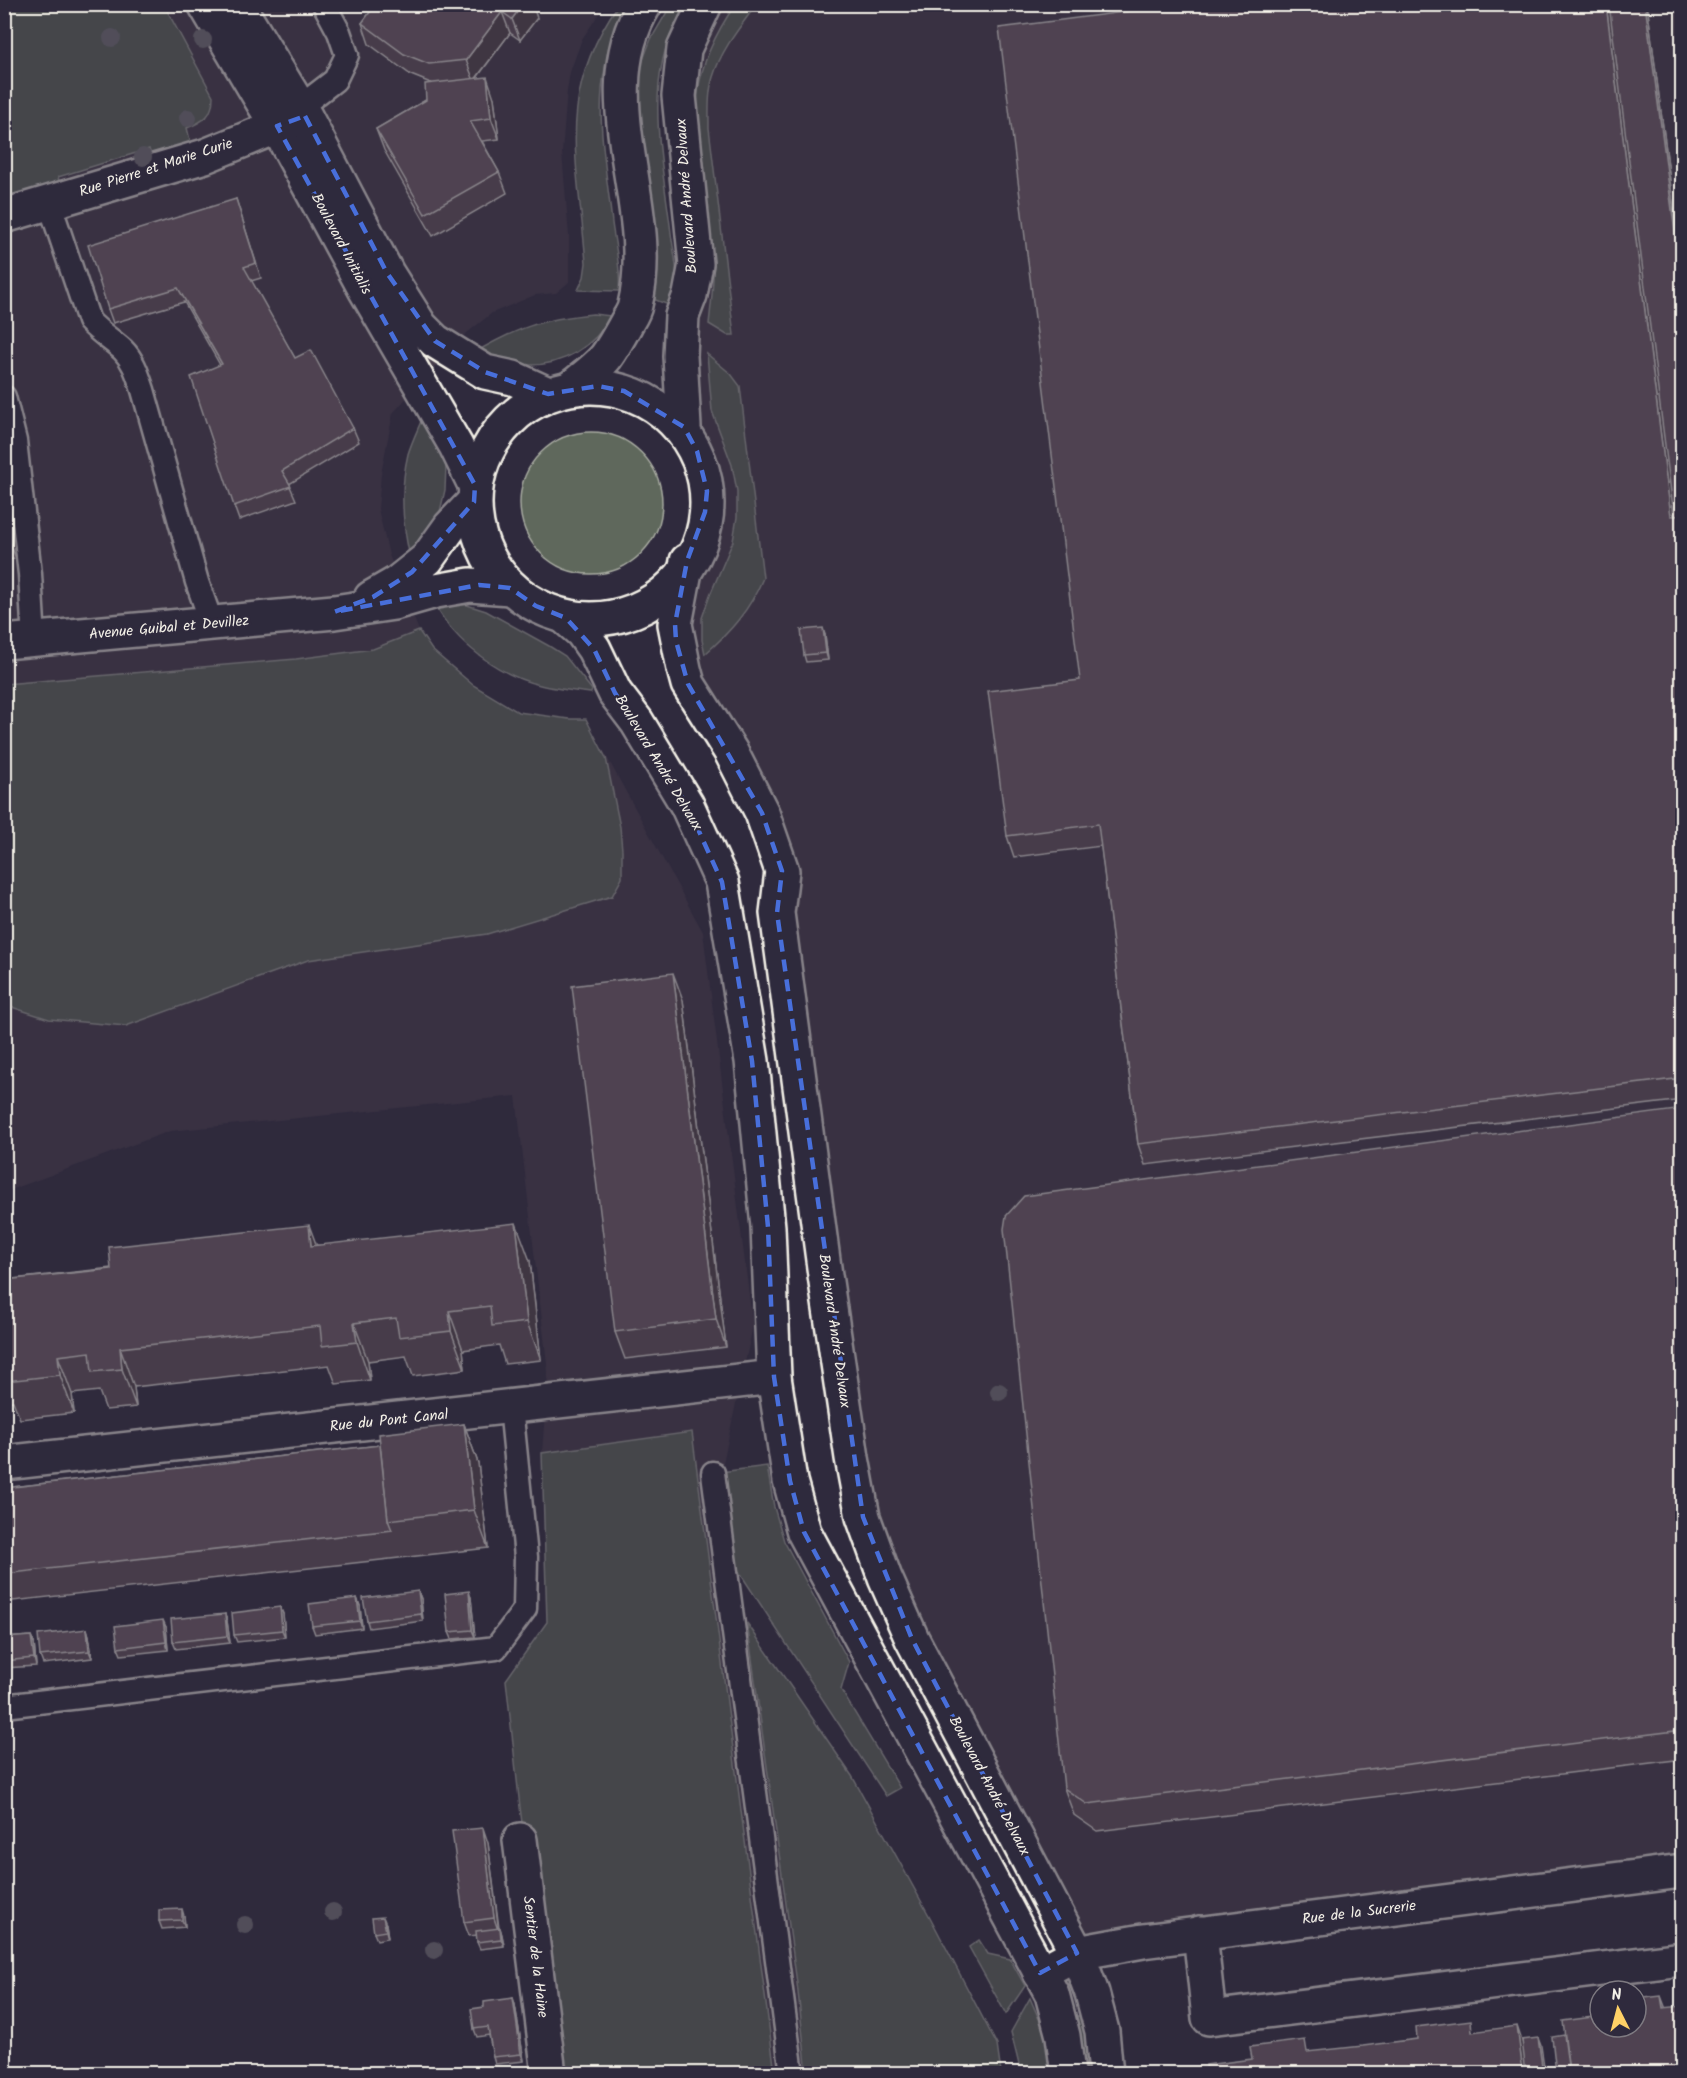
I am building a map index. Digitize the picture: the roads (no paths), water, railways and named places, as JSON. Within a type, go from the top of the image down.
[{"type":"street","name":"Boulevard Initialis","points":[[205,4],[294,116],[365,289],[456,446],[474,494]]},
{"type":"street","name":"Boulevard Initialis","points":[[237,4],[294,116],[421,327],[435,341],[485,372],[560,390]]},
{"type":"street","points":[[560,390],[598,386],[624,391],[648,402],[684,427],[704,470],[707,491],[705,512],[699,537],[687,561],[660,598],[631,613],[599,620],[566,618],[536,606],[510,588],[490,563],[478,534],[474,494],[479,469],[500,434],[526,407],[560,390],[605,358],[635,307],[640,264],[640,232],[622,104],[622,76],[628,44],[645,4]]},
{"type":"street","name":"Boulevard André Delvaux","points":[[684,427],[680,356],[682,316],[690,294],[696,264],[679,96],[684,49],[705,4]]},
{"type":"street","name":"Rue Pierre et Marie Curie","points":[[4,216],[205,156],[294,116]]},
{"type":"street","name":"Avenue Guibal et Devillez","points":[[334,612],[373,597],[412,572],[427,559],[474,494]]},
{"type":"street","name":"Boulevard André Delvaux","points":[[687,561],[675,624],[676,641],[688,684],[731,752],[757,803],[782,871],[777,913],[825,1275],[863,1517],[885,1578],[912,1640],[1077,1953],[1092,1993],[1102,2031],[1106,2073]]},
{"type":"street","name":"Avenue Guibal et Devillez","points":[[19,641],[334,612],[394,603],[436,591],[470,585],[510,588]]},
{"type":"street","name":"Boulevard André Delvaux","points":[[566,618],[582,632],[594,650],[615,693],[644,733],[687,805],[722,882],[752,1061],[768,1227],[774,1377],[790,1481],[804,1532],[1052,1994],[1063,2036],[1068,2073]]},
{"type":"street","name":"Rue du Pont Canal","points":[[4,1463],[774,1377]]},
{"type":"street","name":"Sentier de la Haine","points":[[520,1840],[549,2073]]},
{"type":"street","name":"Rue de la Sucrerie","points":[[1040,1973],[1077,1953],[1143,1941],[1683,1871]]},
{"type":"street","points":[[1200,1933],[1209,2018],[1683,1959]]},
{"type":"lane","points":[[294,116],[335,80],[347,55],[339,32],[324,4]]},
{"type":"lane","points":[[49,202],[89,321],[133,363],[143,390],[197,582],[212,624]]},
{"type":"lane","points":[[4,397],[15,441],[30,574],[19,641]]},
{"type":"lane","points":[[4,1706],[496,1648],[525,1609],[526,1557],[511,1407]]},
{"type":"lane","points":[[714,1473],[792,2073]]}]
